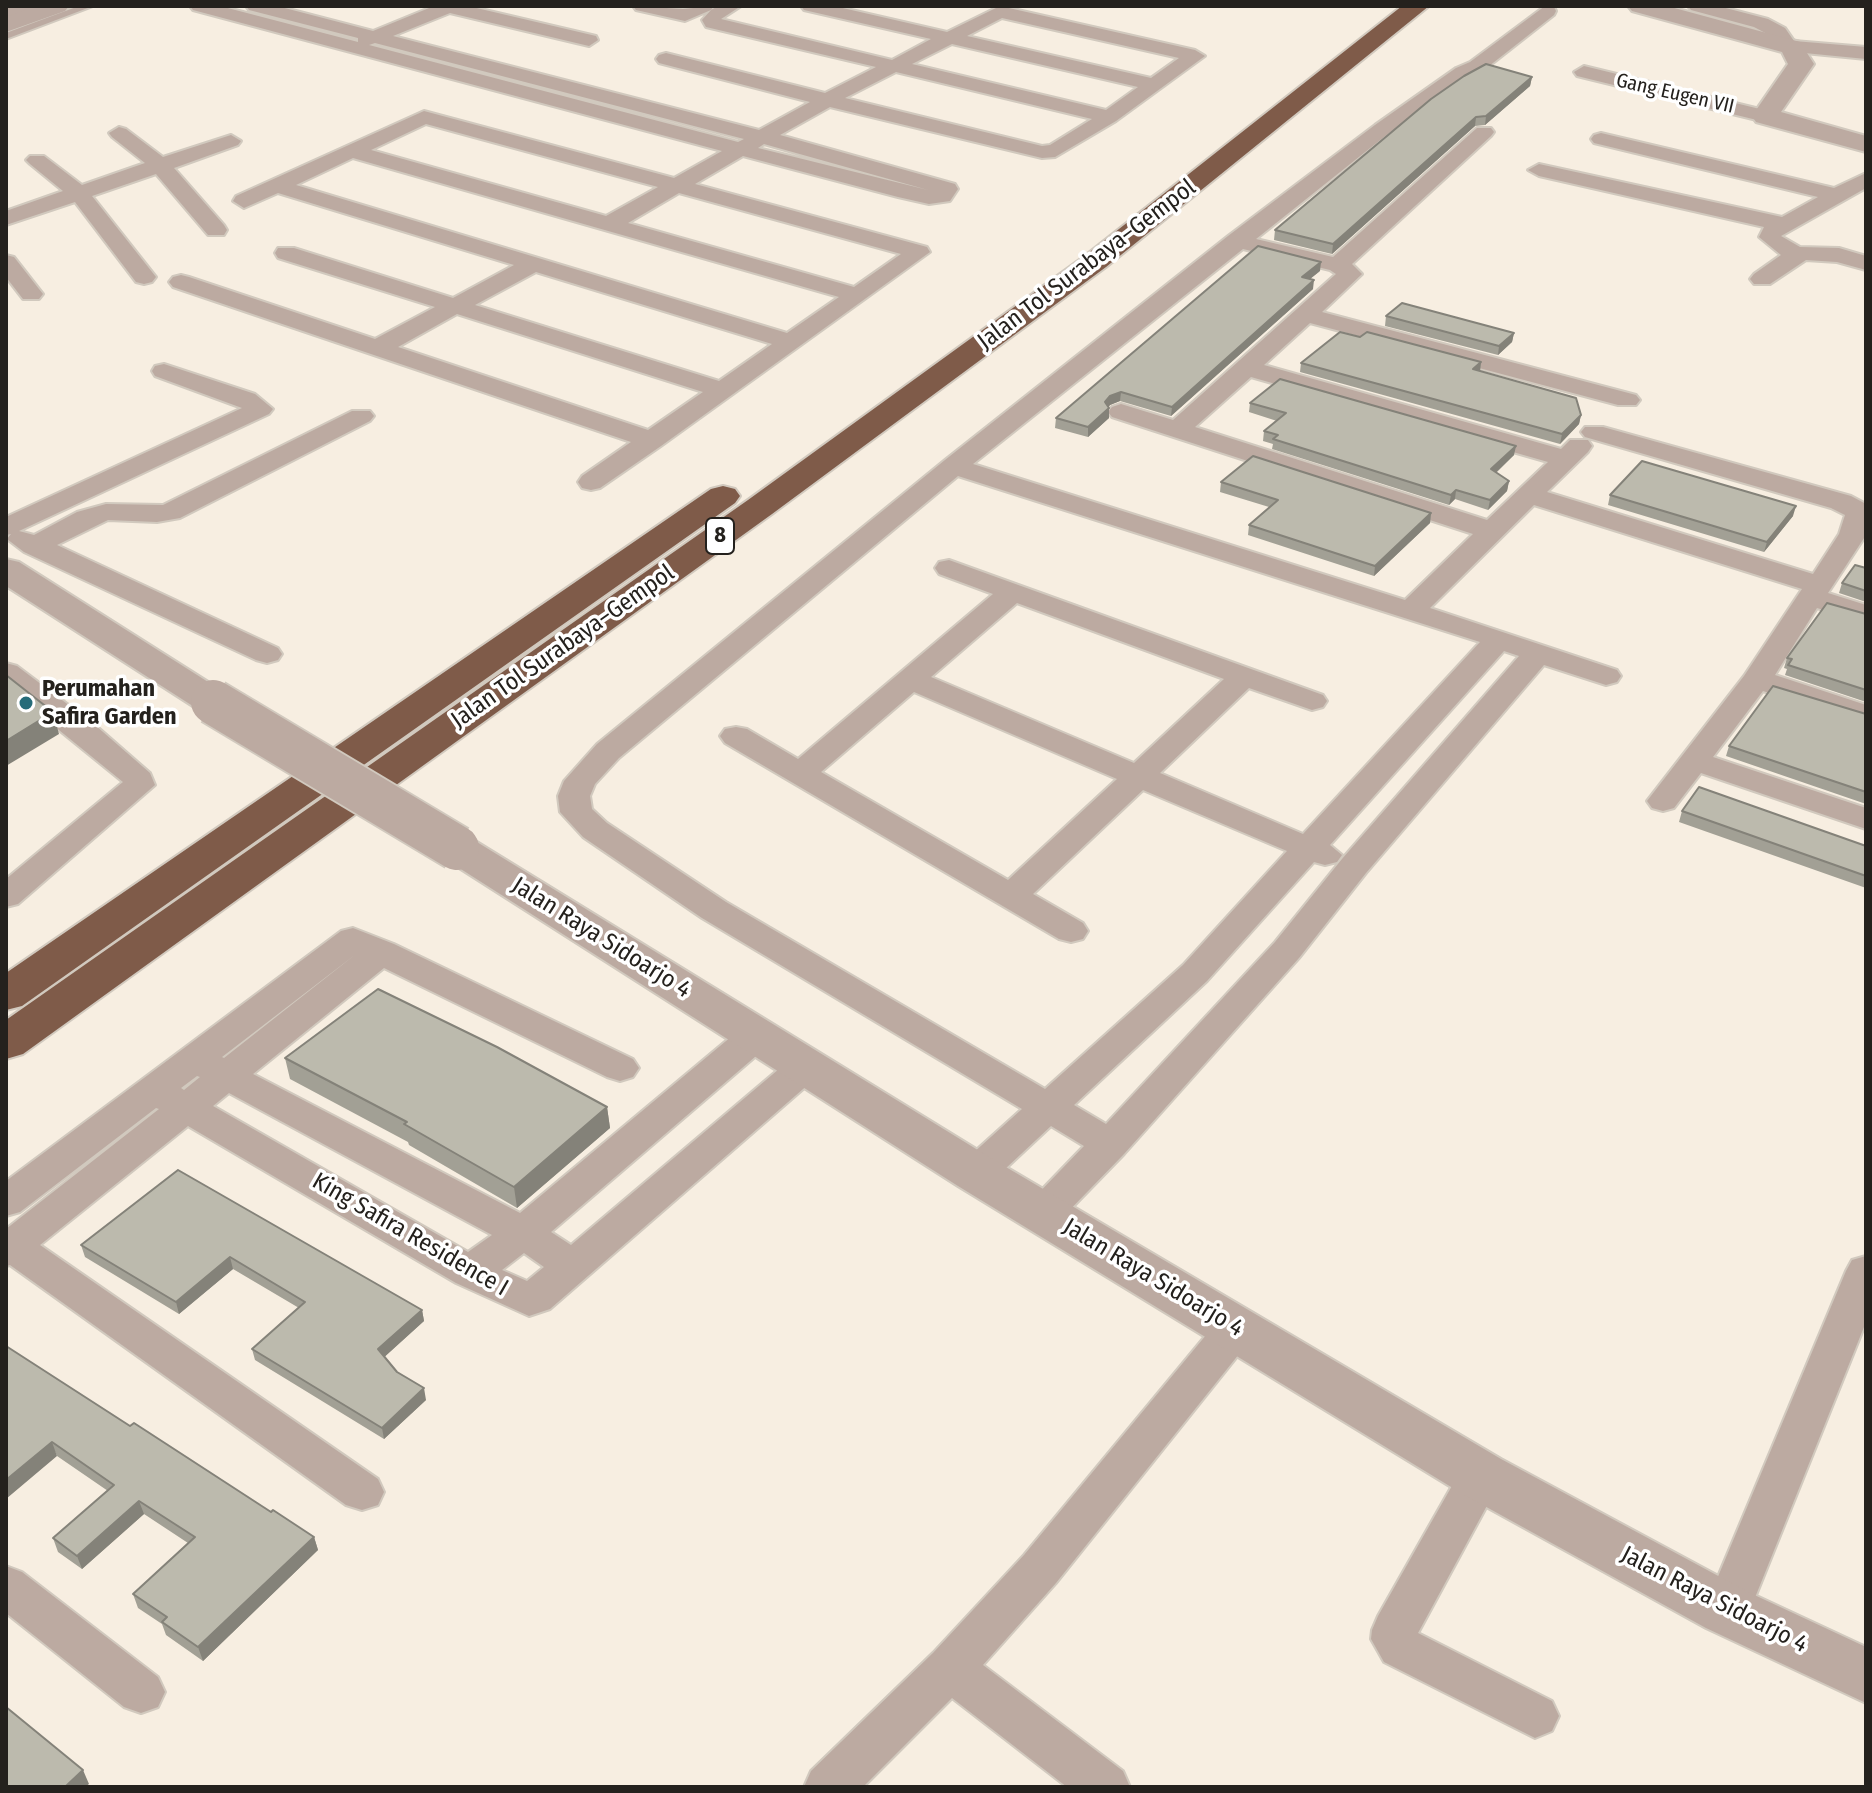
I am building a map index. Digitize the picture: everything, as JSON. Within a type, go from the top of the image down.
[{"type":"highway","name":"Jalan Tol Surabaya–Gempol","points":[[6,995],[822,427],[1137,197],[1384,6]]},
{"type":"highway","name":"Jalan Tol Surabaya–Gempol","points":[[6,1043],[760,507],[1096,261],[1417,6]]},
{"type":"street","points":[[6,15],[30,6]]},
{"type":"street","points":[[6,25],[57,6]]},
{"type":"street","points":[[199,6],[929,197],[942,196],[947,189],[762,137],[255,6]]},
{"type":"street","points":[[347,47],[448,6],[589,40]]},
{"type":"street","points":[[642,6],[685,15],[705,6]]},
{"type":"street","points":[[732,6],[714,16],[711,20],[713,23],[1109,117]]},
{"type":"street","points":[[810,6],[1155,85]]},
{"type":"street","points":[[666,59],[1042,152],[1055,151],[1195,56],[972,6]]},
{"type":"street","points":[[1640,6],[1788,45],[1866,53]]},
{"type":"street","points":[[1697,6],[1761,23],[1778,32],[1801,64],[1797,74],[1765,116],[1866,144]]},
{"type":"street","points":[[1110,1144],[714,910],[595,830],[576,812],[574,796],[580,781],[608,751],[954,466],[1236,241],[1382,129],[1463,72],[1477,66],[1547,11]]},
{"type":"street","points":[[609,224],[827,100],[1000,12]]},
{"type":"street","name":"Gang Eugen VII","points":[[1584,72],[1765,116]]},
{"type":"street","points":[[244,201],[424,117],[919,252],[591,482]]},
{"type":"street","points":[[1338,265],[1484,132]]},
{"type":"street","points":[[119,133],[160,165],[216,230]]},
{"type":"street","points":[[1601,139],[1837,195]]},
{"type":"street","points":[[6,218],[231,141]]},
{"type":"street","points":[[352,151],[858,295]]},
{"type":"street","points":[[37,160],[79,193],[144,277]]},
{"type":"street","points":[[1539,170],[1783,224]]},
{"type":"street","points":[[1796,254],[1770,237],[1771,232],[1866,179]]},
{"type":"street","points":[[276,186],[791,342]]},
{"type":"street","points":[[1177,430],[1348,280],[1350,274],[1338,265],[1236,241]]},
{"type":"street","points":[[286,253],[722,390]]},
{"type":"street","points":[[1762,279],[1796,254],[1825,253],[1865,263]]},
{"type":"street","points":[[6,262],[31,294]]},
{"type":"street","points":[[377,348],[534,264]]},
{"type":"street","points":[[181,282],[652,440]]},
{"type":"street","points":[[1307,315],[1635,392],[1410,611]]},
{"type":"street","points":[[1248,368],[1566,459]]},
{"type":"street","points":[[6,530],[260,409],[246,399],[164,371]]},
{"type":"street","points":[[1121,412],[1492,531]]},
{"type":"street","points":[[34,546],[87,518],[106,512],[170,512],[361,416]]},
{"type":"street","points":[[1594,432],[1841,502],[1860,512],[1863,522],[1785,632],[1757,679],[1663,801]]},
{"type":"street","points":[[954,466],[1499,639],[1606,676]]},
{"type":"street","points":[[1530,495],[1815,591],[1866,614]]},
{"type":"street","points":[[6,530],[34,546],[267,654]]},
{"type":"street","points":[[949,568],[1312,701]]},
{"type":"street","name":"Jalan Raya Sidoarjo 4","points":[[6,570],[213,702],[457,848],[976,1173],[1481,1476],[1727,1610],[1866,1676]]},
{"type":"street","points":[[801,773],[1013,591]]},
{"type":"street","points":[[976,1173],[1195,973],[1499,639]]},
{"type":"street","points":[[1044,1212],[1287,950],[1354,866],[1539,652]]},
{"type":"street","points":[[6,672],[84,732],[139,780],[139,785],[136,791],[6,896]]},
{"type":"street","points":[[1011,896],[1244,677]]},
{"type":"street","points":[[909,679],[1354,866]]},
{"type":"street","points":[[1757,679],[1866,715]]},
{"type":"street","points":[[736,736],[1071,931]]},
{"type":"street","points":[[1692,760],[1866,819]]},
{"type":"street","points":[[362,1492],[9,1248],[170,1098],[210,1067],[382,952],[620,1068]]},
{"type":"street","points":[[470,1272],[523,1233],[757,1035]]},
{"type":"street","points":[[210,1067],[523,1233],[571,1265]]},
{"type":"street","name":"King Safira Residence I","points":[[170,1098],[470,1272],[529,1300],[805,1067]]},
{"type":"street","points":[[6,1202],[170,1098]]},
{"type":"street","points":[[1727,1610],[1864,1284]]},
{"type":"street","points":[[829,1787],[950,1668],[1040,1569],[1236,1328]]},
{"type":"street","points":[[1481,1476],[1394,1634],[1401,1647],[1535,1716]]},
{"type":"street","points":[[6,1586],[141,1692]]},
{"type":"street","points":[[950,1668],[1105,1787]]},
{"type":"lane","points":[[6,36],[88,6]]},
{"type":"building","points":[[1486,64],[1532,77],[1486,116],[1476,117],[1333,244],[1275,230],[1431,99]]},
{"type":"building","points":[[1258,246],[1321,262],[1302,277],[1314,280],[1172,407],[1121,392],[1110,396],[1105,402],[1109,408],[1088,427],[1056,418]]},
{"type":"building","points":[[1402,303],[1514,333],[1499,346],[1386,316]]},
{"type":"building","points":[[1340,332],[1360,337],[1367,332],[1481,362],[1473,369],[1576,398],[1581,415],[1562,434],[1301,363]]},
{"type":"building","points":[[1280,379],[1516,446],[1491,469],[1509,481],[1490,500],[1456,490],[1451,495],[1273,439],[1278,435],[1264,431],[1286,413],[1250,403]]},
{"type":"building","points":[[1253,456],[1431,513],[1375,566],[1249,525],[1278,500],[1221,482]]},
{"type":"building","points":[[1642,461],[1796,506],[1767,542],[1610,495]]},
{"type":"building","points":[[1855,565],[1866,568],[1866,591],[1842,583]]},
{"type":"building","points":[[1827,603],[1866,614],[1866,690],[1788,665],[1792,659],[1787,658]]},
{"type":"building","points":[[6,675],[53,712],[6,741]]},
{"type":"building","points":[[1773,686],[1866,714],[1866,792],[1729,746]]},
{"type":"building","points":[[1699,787],[1866,846],[1866,876],[1682,811]]},
{"type":"building","points":[[378,989],[497,1047],[607,1107],[514,1187],[404,1124],[407,1122],[285,1058]]},
{"type":"building","points":[[178,1170],[422,1310],[378,1349],[397,1372],[424,1388],[382,1428],[252,1349],[305,1302],[230,1257],[176,1302],[81,1245]]},
{"type":"building","points":[[6,1346],[130,1426],[134,1423],[314,1537],[198,1647],[162,1622],[167,1617],[133,1594],[195,1537],[139,1501],[77,1556],[53,1538],[114,1485],[52,1442],[6,1480]]},
{"type":"building","points":[[6,1707],[83,1770],[65,1787],[6,1787]]},
{"type":"place","name":"Perumahan Safira Garden","points":[[26,703]]}]
